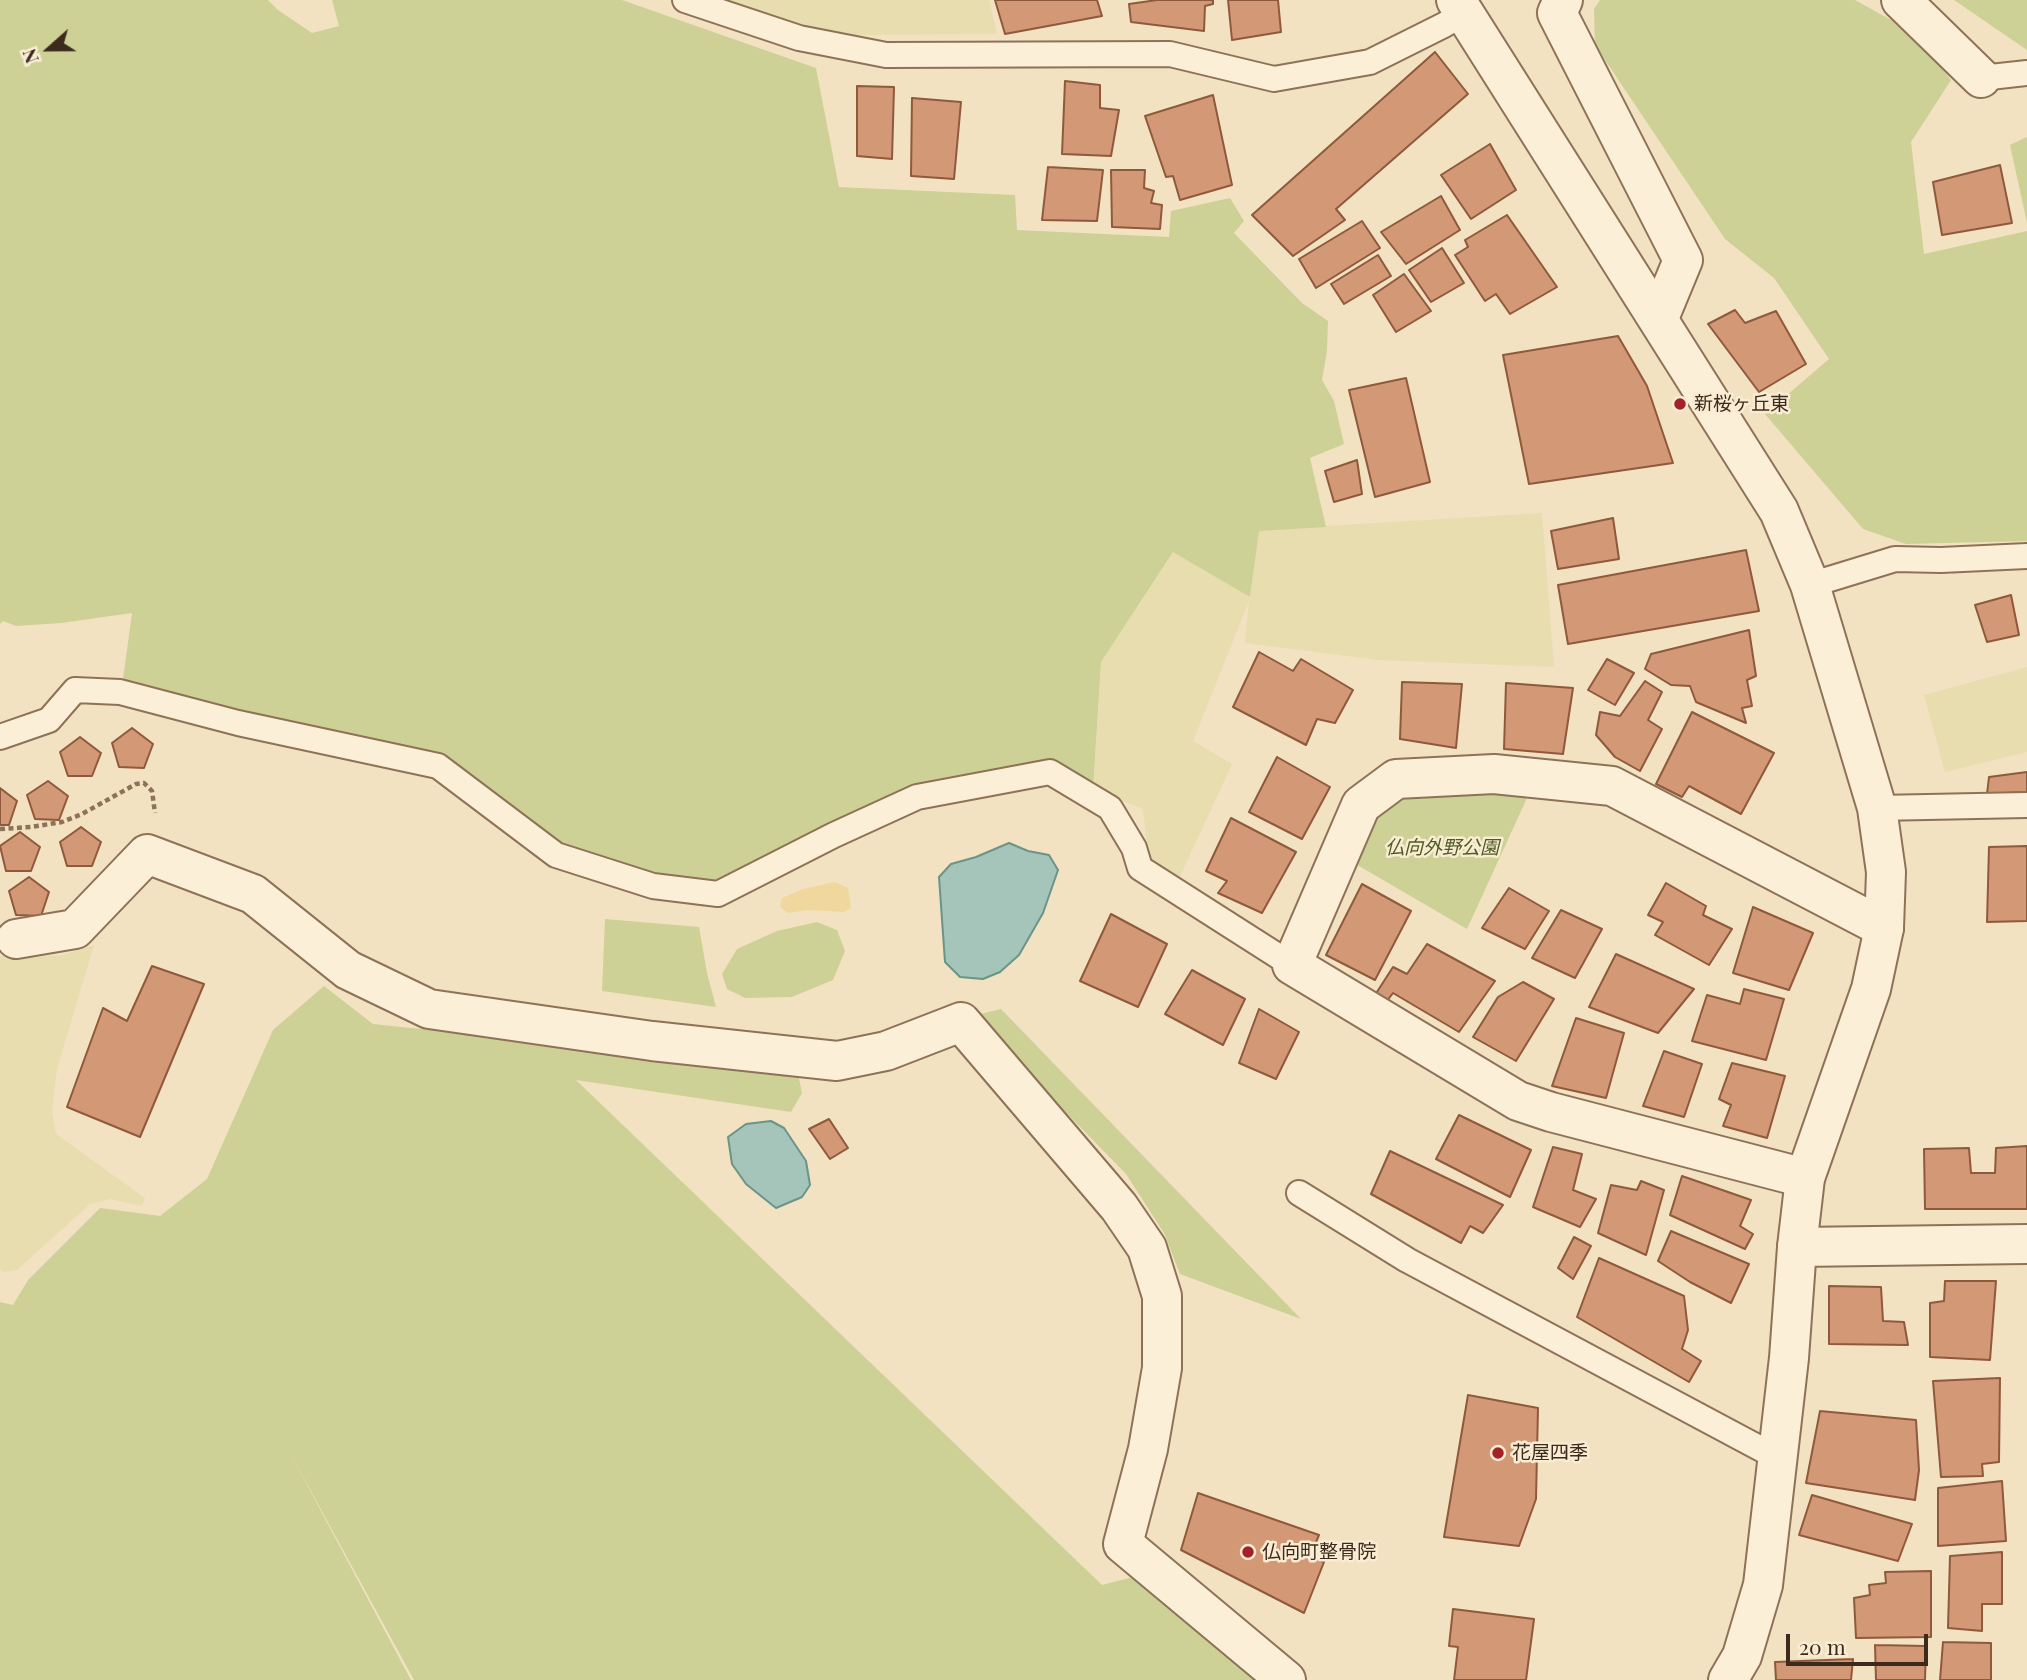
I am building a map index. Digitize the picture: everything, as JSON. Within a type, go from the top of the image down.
[{"type":"street","points":[[1563,0],[1557,13],[1683,260],[1659,318]]},
{"type":"street","points":[[1902,0],[1981,78]]},
{"type":"street","points":[[1460,6],[1779,511],[1810,585],[1877,808],[1886,872],[1884,928],[1871,989],[1805,1178],[1789,1358],[1763,1585],[1742,1656],[1728,1680]]},
{"type":"street","points":[[1805,1178],[1518,1101],[1292,965],[1361,805],[1396,779],[1494,774],[1612,786],[1884,928]]},
{"type":"street","points":[[16,939],[75,929],[147,854],[253,894],[348,970],[429,1009],[652,1041],[837,1061],[886,1051],[961,1022],[1119,1207],[1147,1248],[1163,1296],[1163,1368],[1147,1449],[1123,1544],[1286,1680]]},
{"type":"street","points":[[1797,1247],[2027,1244]]},
{"type":"lane","points":[[685,0],[799,38],[886,55],[1170,54],[1274,79],[1370,62],[1444,25],[1460,6]]},
{"type":"lane","points":[[1981,78],[2027,73]]},
{"type":"lane","points":[[1810,585],[1895,558],[1941,560],[2027,556]]},
{"type":"lane","points":[[0,737],[49,720],[75,690],[120,692],[238,723],[438,766],[556,855],[653,886],[718,894],[834,835],[917,797],[1050,772],[1110,808],[1134,848],[1140,868],[1292,965]]},
{"type":"lane","points":[[1877,808],[2027,805]]},
{"type":"lane","points":[[1299,1193],[1407,1259],[1778,1458]]},
{"type":"path","points":[[0,829],[62,822],[136,784],[144,783],[152,791],[155,807],[156,833],[147,854]]},
{"type":"shaded area","points":[[718,0],[989,0],[997,34],[842,35],[793,26]]},
{"type":"shaded area","points":[[1542,513],[1554,667],[1378,660],[1245,643],[1249,601],[1193,741],[1232,764],[1178,881],[1148,855],[1143,809],[1093,789],[1101,662],[1174,551],[1250,597],[1259,530]]},
{"type":"shaded area","points":[[2027,667],[2027,752],[1945,772],[1924,695]]},
{"type":"shaded area","points":[[94,945],[57,1069],[52,1111],[56,1134],[145,1198],[142,1206],[110,1199],[90,1204],[17,1270],[3,1272],[0,1269],[0,956],[23,958],[63,955]]},
{"type":"green space","points":[[0,0],[268,0],[312,33],[339,26],[332,0],[622,0],[816,68],[839,187],[1015,195],[1017,230],[1169,237],[1171,211],[1230,198],[1244,221],[1234,233],[1302,303],[1328,321],[1322,380],[1334,401],[1344,444],[1310,458],[1326,527],[1259,531],[1250,597],[1173,552],[1101,662],[1093,789],[1050,765],[916,793],[716,889],[557,853],[440,762],[122,686],[132,613],[61,623],[16,626],[3,621],[0,624]]},
{"type":"green space","points":[[1600,0],[1855,0],[1913,32],[1951,80],[1911,142],[1924,254],[2027,231],[2027,541],[1906,544],[1863,529],[1765,414],[1829,359],[1774,278],[1725,239],[1595,45],[1594,9]]},
{"type":"green space","points":[[1954,0],[2027,0],[2027,50]]},
{"type":"green space","points":[[2027,137],[2027,223],[2010,145]]},
{"type":"green space","name":"仏向外野公園","points":[[1494,791],[1527,798],[1467,929],[1354,863],[1383,809],[1411,792]]},
{"type":"green space","points":[[605,919],[699,927],[716,1007],[602,991]]},
{"type":"green space","points":[[817,922],[837,930],[845,951],[833,980],[792,997],[745,998],[727,989],[722,974],[737,949],[777,931]]},
{"type":"green space","points":[[324,986],[373,1024],[797,1069],[802,1093],[791,1112],[576,1080],[1102,1585],[1137,1576],[1262,1680],[414,1680],[289,1451],[411,1680],[0,1680],[0,1302],[13,1305],[28,1280],[100,1208],[160,1216],[207,1179],[273,1030]]},
{"type":"green space","points":[[1001,1009],[1301,1319],[1180,1274],[1164,1233],[1126,1174],[972,1016]]},
{"type":"sand","points":[[835,882],[848,888],[851,908],[844,912],[808,910],[788,913],[780,907],[782,898],[803,889]]},
{"type":"water","points":[[1009,843],[1028,851],[1049,855],[1058,870],[1043,913],[1019,955],[1000,972],[983,979],[960,977],[945,962],[939,877],[951,864]]},
{"type":"water","points":[[771,1121],[784,1128],[806,1161],[810,1185],[802,1197],[776,1208],[746,1184],[732,1164],[728,1137],[746,1124]]},
{"type":"building","points":[[995,0],[1097,0],[1102,16],[1005,34]]},
{"type":"building","points":[[1157,0],[1213,0],[1213,4],[1205,6],[1204,31],[1131,22],[1129,4]]},
{"type":"building","points":[[1228,0],[1278,0],[1281,32],[1232,40]]},
{"type":"building","points":[[1435,52],[1468,94],[1336,209],[1345,220],[1293,256],[1252,215]]},
{"type":"building","points":[[1065,81],[1100,85],[1100,108],[1119,110],[1111,156],[1062,154]]},
{"type":"building","points":[[857,86],[894,87],[892,159],[857,156]]},
{"type":"building","points":[[1213,95],[1232,185],[1180,200],[1173,176],[1166,177],[1145,116]]},
{"type":"building","points":[[912,98],[961,102],[954,179],[911,176]]},
{"type":"building","points":[[1490,144],[1516,190],[1471,219],[1441,175]]},
{"type":"building","points":[[2000,165],[2012,223],[1942,235],[1933,182]]},
{"type":"building","points":[[1048,167],[1103,170],[1097,221],[1042,220]]},
{"type":"building","points":[[1111,170],[1145,170],[1144,188],[1154,191],[1151,203],[1162,205],[1160,229],[1112,227]]},
{"type":"building","points":[[1441,196],[1460,230],[1406,264],[1381,232]]},
{"type":"building","points":[[1507,215],[1557,287],[1510,314],[1496,294],[1485,301],[1455,255],[1468,247],[1465,240]]},
{"type":"building","points":[[1362,221],[1380,248],[1316,288],[1299,259]]},
{"type":"building","points":[[1442,248],[1464,283],[1431,302],[1409,270]]},
{"type":"building","points":[[1378,255],[1391,276],[1344,304],[1331,284]]},
{"type":"building","points":[[1404,274],[1431,311],[1396,332],[1373,295]]},
{"type":"building","points":[[1735,310],[1745,323],[1776,311],[1806,364],[1759,392],[1708,324]]},
{"type":"building","points":[[1618,336],[1647,386],[1673,463],[1529,484],[1503,355]]},
{"type":"building","points":[[1406,378],[1430,482],[1375,497],[1349,390]]},
{"type":"building","points":[[1357,460],[1362,494],[1334,502],[1325,471]]},
{"type":"building","points":[[1613,518],[1619,559],[1558,569],[1551,531]]},
{"type":"building","points":[[1746,550],[1759,611],[1568,644],[1558,585]]},
{"type":"building","points":[[2011,595],[2019,635],[1987,642],[1975,605]]},
{"type":"building","points":[[1749,630],[1756,676],[1747,680],[1752,706],[1742,708],[1746,723],[1696,702],[1690,686],[1671,685],[1645,669],[1651,654]]},
{"type":"building","points":[[1259,652],[1293,671],[1301,659],[1353,690],[1335,723],[1317,719],[1306,745],[1233,707]]},
{"type":"building","points":[[1607,659],[1634,673],[1615,705],[1588,690]]},
{"type":"building","points":[[1645,681],[1662,692],[1648,720],[1662,729],[1640,771],[1615,757],[1596,735],[1600,712],[1620,716]]},
{"type":"building","points":[[1402,682],[1462,684],[1456,748],[1400,739]]},
{"type":"building","points":[[1506,683],[1573,688],[1563,754],[1504,749]]},
{"type":"building","points":[[1692,712],[1774,753],[1741,814],[1689,786],[1682,797],[1656,784]]},
{"type":"building","points":[[132,728],[153,744],[144,768],[119,767],[112,743]]},
{"type":"building","points":[[80,737],[101,753],[92,776],[68,776],[60,752]]},
{"type":"building","points":[[1277,757],[1330,787],[1302,839],[1249,812]]},
{"type":"building","points":[[2027,772],[2027,792],[1987,794],[1989,777]]},
{"type":"building","points":[[48,781],[68,796],[59,820],[35,819],[27,795]]},
{"type":"building","points":[[0,788],[17,801],[9,825],[0,825]]},
{"type":"building","points":[[1231,818],[1296,852],[1262,913],[1218,893],[1227,881],[1206,871]]},
{"type":"building","points":[[81,827],[101,842],[92,866],[67,866],[60,842]]},
{"type":"building","points":[[20,832],[40,847],[31,871],[6,871],[0,846]]},
{"type":"building","points":[[2027,846],[2027,921],[1987,922],[1989,847]]},
{"type":"building","points":[[29,877],[49,892],[41,916],[16,915],[9,891]]},
{"type":"building","points":[[1666,883],[1706,906],[1703,915],[1732,929],[1709,965],[1655,935],[1663,922],[1648,915]]},
{"type":"building","points":[[1362,884],[1411,911],[1375,980],[1326,955]]},
{"type":"building","points":[[1509,888],[1549,911],[1525,949],[1482,928]]},
{"type":"building","points":[[1753,907],[1813,933],[1789,990],[1733,973]]},
{"type":"building","points":[[1561,910],[1602,929],[1575,978],[1532,958]]},
{"type":"building","points":[[1111,914],[1167,944],[1138,1007],[1080,981]]},
{"type":"building","points":[[1427,944],[1495,981],[1459,1032],[1393,993],[1387,1001],[1375,995],[1393,967],[1407,974]]},
{"type":"building","points":[[1616,954],[1694,989],[1658,1033],[1589,1007]]},
{"type":"building","points":[[152,966],[204,984],[140,1137],[67,1107],[103,1008],[127,1021]]},
{"type":"building","points":[[1192,970],[1245,999],[1223,1045],[1165,1014]]},
{"type":"building","points":[[1523,982],[1554,999],[1516,1061],[1473,1037],[1498,997]]},
{"type":"building","points":[[1744,989],[1784,999],[1766,1060],[1692,1041],[1707,995],[1740,1004]]},
{"type":"building","points":[[1259,1009],[1299,1032],[1276,1079],[1239,1063]]},
{"type":"building","points":[[1576,1018],[1624,1033],[1606,1098],[1552,1086]]},
{"type":"building","points":[[1664,1051],[1702,1064],[1684,1117],[1643,1106]]},
{"type":"building","points":[[1732,1063],[1785,1076],[1767,1138],[1723,1126],[1731,1105],[1719,1099]]},
{"type":"building","points":[[1459,1115],[1531,1150],[1510,1197],[1436,1159]]},
{"type":"building","points":[[829,1119],[848,1148],[830,1159],[809,1129]]},
{"type":"building","points":[[2027,1146],[2027,1209],[1925,1209],[1924,1149],[1969,1148],[1971,1173],[1995,1173],[1996,1148]]},
{"type":"building","points":[[1553,1147],[1582,1154],[1573,1190],[1596,1199],[1580,1227],[1533,1207]]},
{"type":"building","points":[[1390,1151],[1503,1205],[1483,1233],[1470,1226],[1461,1243],[1371,1194]]},
{"type":"building","points":[[1682,1176],[1751,1200],[1740,1226],[1753,1234],[1745,1249],[1670,1215]]},
{"type":"building","points":[[1641,1181],[1664,1190],[1646,1255],[1598,1233],[1611,1185],[1637,1190]]},
{"type":"building","points":[[1671,1231],[1749,1264],[1731,1303],[1690,1282],[1658,1261]]},
{"type":"building","points":[[1574,1237],[1591,1246],[1573,1279],[1558,1268]]},
{"type":"building","points":[[1599,1258],[1684,1296],[1688,1330],[1682,1349],[1701,1361],[1689,1382],[1577,1317]]},
{"type":"building","points":[[1945,1281],[1996,1281],[1990,1360],[1930,1357],[1930,1303],[1944,1301]]},
{"type":"building","points":[[1829,1286],[1881,1287],[1883,1321],[1904,1322],[1908,1345],[1829,1344]]},
{"type":"building","points":[[2000,1378],[1999,1462],[1982,1464],[1983,1476],[1941,1477],[1933,1381]]},
{"type":"building","name":"花屋四季","points":[[1468,1395],[1538,1408],[1536,1499],[1519,1546],[1444,1537]]},
{"type":"building","points":[[1820,1411],[1916,1420],[1919,1470],[1915,1500],[1806,1483]]},
{"type":"building","points":[[2002,1481],[2006,1541],[1938,1546],[1938,1488]]},
{"type":"building","points":[[1198,1493],[1319,1535],[1310,1557],[1324,1562],[1304,1613],[1181,1550]]},
{"type":"building","points":[[1812,1495],[1912,1524],[1898,1561],[1799,1535]]},
{"type":"building","points":[[2002,1552],[2002,1604],[1982,1604],[1982,1631],[1948,1628],[1950,1556]]},
{"type":"building","points":[[1931,1571],[1931,1637],[1856,1638],[1854,1598],[1870,1595],[1869,1585],[1886,1583],[1885,1572]]},
{"type":"building","points":[[1453,1609],[1534,1619],[1526,1680],[1454,1680],[1458,1647],[1449,1646]]},
{"type":"building","points":[[1943,1642],[1991,1643],[1991,1680],[1940,1680]]},
{"type":"building","points":[[1875,1645],[1926,1646],[1925,1680],[1876,1680]]},
{"type":"building","points":[[1853,1659],[1851,1680],[1776,1680],[1775,1662]]},
{"type":"place","name":"新桜ヶ丘東","points":[[1680,404]]},
{"type":"place","name":"花屋四季","points":[[1498,1453]]},
{"type":"place","name":"仏向町整骨院","points":[[1248,1552]]}]
